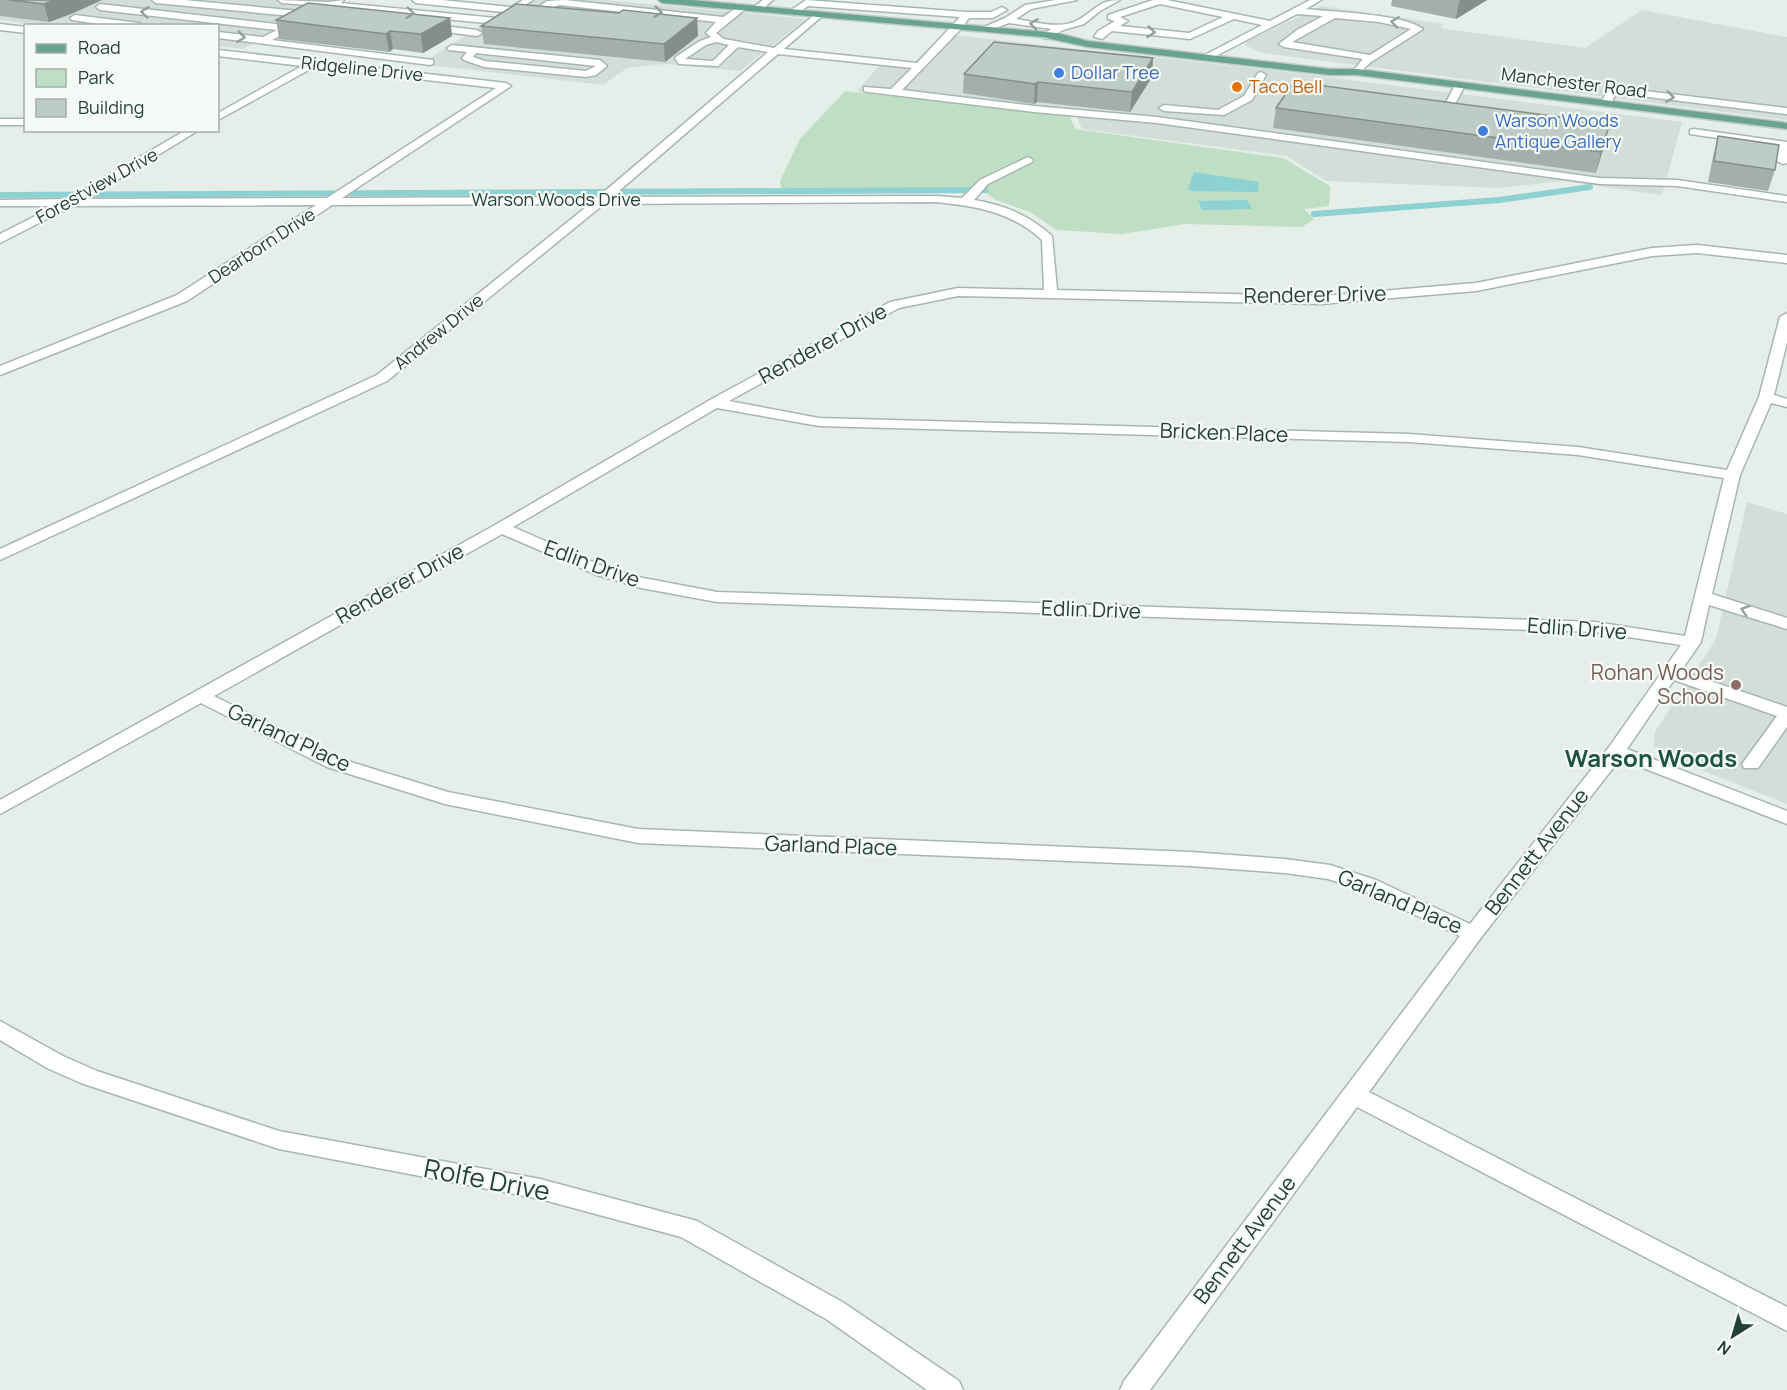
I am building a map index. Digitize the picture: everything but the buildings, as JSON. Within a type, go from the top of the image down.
[{"type":"main road","name":"Manchester Road","points":[[662,0],[1219,50],[1334,64],[1357,72]]},
{"type":"main road","name":"Manchester Road","points":[[1046,36],[1088,44],[1330,72],[1357,72],[1787,126]]},
{"type":"street","points":[[117,0],[75,18],[123,24]]},
{"type":"street","points":[[156,0],[336,18]]},
{"type":"street","points":[[282,0],[499,19],[524,19]]},
{"type":"street","points":[[264,40],[340,0]]},
{"type":"street","points":[[416,0],[521,4],[539,10],[572,14]]},
{"type":"street","points":[[757,9],[769,0]]},
{"type":"street","points":[[872,20],[896,0]]},
{"type":"street","points":[[982,30],[1008,20],[1028,7],[1072,0]]},
{"type":"street","points":[[1046,36],[1060,28],[1081,22],[1116,0]]},
{"type":"street","points":[[1208,57],[1317,0]]},
{"type":"street","points":[[792,13],[808,1],[862,3],[884,8],[966,15],[993,15],[1002,10]]},
{"type":"street","points":[[1099,38],[1101,33],[1123,21],[1111,17],[1160,1],[1270,24]]},
{"type":"street","points":[[539,10],[550,3],[559,2],[726,20]]},
{"type":"street","points":[[1059,3],[1096,11]]},
{"type":"street","points":[[409,74],[521,4]]},
{"type":"street","points":[[100,7],[286,28]]},
{"type":"street","points":[[736,44],[715,64],[682,62],[680,58],[716,34],[726,20],[741,8]]},
{"type":"street","points":[[1296,11],[1394,22],[1412,25],[1418,29],[1372,58],[1357,72]]},
{"type":"street","name":"Andrew Drive","points":[[0,555],[382,378],[608,194],[818,15]]},
{"type":"street","points":[[894,92],[957,28],[966,15]]},
{"type":"street","points":[[1111,27],[1190,36],[1233,16]]},
{"type":"street","points":[[1331,16],[1300,32],[1284,44],[1372,58]]},
{"type":"street","points":[[1008,20],[1060,28]]},
{"type":"street","points":[[0,27],[24,30]]},
{"type":"street","points":[[418,27],[477,33]]},
{"type":"street","points":[[703,28],[716,34],[721,41],[736,44],[776,51],[918,66]]},
{"type":"street","points":[[219,35],[264,40],[273,44],[441,55],[474,50],[600,63],[602,66],[586,74],[484,64],[467,58],[474,50]]},
{"type":"street","name":"Ridgeline Drive","points":[[219,53],[506,86]]},
{"type":"street","points":[[219,116],[312,64]]},
{"type":"street","points":[[1164,108],[1220,113],[1248,98],[1262,75]]},
{"type":"street","points":[[1445,114],[1445,102],[1460,85]]},
{"type":"street","name":"Dearborn Drive","points":[[0,371],[182,298],[506,86]]},
{"type":"street","points":[[868,89],[1034,109],[1156,120],[1600,181],[1677,183],[1787,199]]},
{"type":"street","points":[[1606,104],[1612,90],[1787,111]]},
{"type":"street","points":[[0,122],[24,122]]},
{"type":"street","name":"Forestview Drive","points":[[0,239],[89,193],[190,132]]},
{"type":"street","points":[[1694,132],[1783,144],[1783,161]]},
{"type":"street","points":[[966,201],[984,182],[1028,160]]},
{"type":"street","name":"Warson Woods Drive","points":[[0,203],[333,200],[608,194],[966,201],[1013,213],[1035,226],[1048,239],[1051,293]]},
{"type":"street","name":"Renderer Drive","points":[[0,807],[501,528],[715,404],[895,304],[958,292],[1321,300],[1476,287],[1652,252],[1697,249],[1787,259]]},
{"type":"street","name":"Bennett Avenue","points":[[1134,1390],[1473,934],[1616,751],[1692,642],[1732,475],[1766,397],[1787,317]]},
{"type":"street","points":[[1766,397],[1787,403]]},
{"type":"street","name":"Bricken Place","points":[[715,404],[819,422],[1420,439],[1578,451],[1732,475]]},
{"type":"street","name":"Edlin Drive","points":[[501,528],[603,572],[641,583],[717,597],[1595,627],[1692,642]]},
{"type":"street","points":[[1703,597],[1787,624]]},
{"type":"street","points":[[1670,673],[1787,713],[1752,764]]},
{"type":"street","name":"Garland Place","points":[[201,696],[334,763],[445,798],[638,836],[1191,859],[1285,866],[1330,872],[1369,885],[1473,934]]},
{"type":"street","points":[[1616,751],[1787,818]]},
{"type":"street","name":"Rolfe Drive","points":[[0,1029],[55,1062],[89,1077],[279,1140],[540,1189],[688,1228],[835,1311],[949,1390]]},
{"type":"street","points":[[1354,1095],[1787,1320]]},
{"type":"shaded area","points":[[0,0],[334,0],[243,49],[219,46],[219,24],[31,24],[0,20]]},
{"type":"shaded area","points":[[524,0],[604,0],[806,19],[740,71],[664,64],[627,68],[603,85],[420,64]]},
{"type":"shaded area","points":[[1321,6],[1444,24],[1439,28],[1585,48],[1642,10],[1787,37],[1787,120],[1263,53],[1244,45]]},
{"type":"shaded area","points":[[943,34],[1287,72],[1682,122],[1662,195],[1563,181],[1500,188],[1326,181],[1287,156],[1082,129],[1077,117],[1069,115],[857,91],[884,60],[913,63]]},
{"type":"shaded area","name":"Rohan Woods School","points":[[1747,502],[1787,514],[1787,804],[1676,760],[1653,746],[1655,732],[1716,639]]},
{"type":"green space","points":[[845,91],[1070,116],[1075,129],[1283,158],[1330,186],[1329,206],[1304,209],[1314,219],[1302,227],[1185,224],[1122,234],[1057,230],[1030,212],[996,200],[986,193],[966,188],[781,188],[780,181],[800,139]]},
{"type":"water","points":[[1194,172],[1259,182],[1258,192],[1190,191],[1188,189]]},
{"type":"water","points":[[1247,200],[1252,209],[1202,210],[1198,201]]},
{"type":"waterway","points":[[1314,214],[1499,200],[1590,187]]},
{"type":"waterway","points":[[0,195],[985,190]]},
{"type":"place","name":"Dollar Tree","points":[[1059,73]]},
{"type":"place","name":"Taco Bell","points":[[1237,87]]},
{"type":"place","name":"Warson Woods Antique Gallery","points":[[1483,131]]},
{"type":"place","name":"Rohan Woods School","points":[[1736,685]]},
{"type":"district","name":"Warson Woods","points":[[1651,759]]}]
